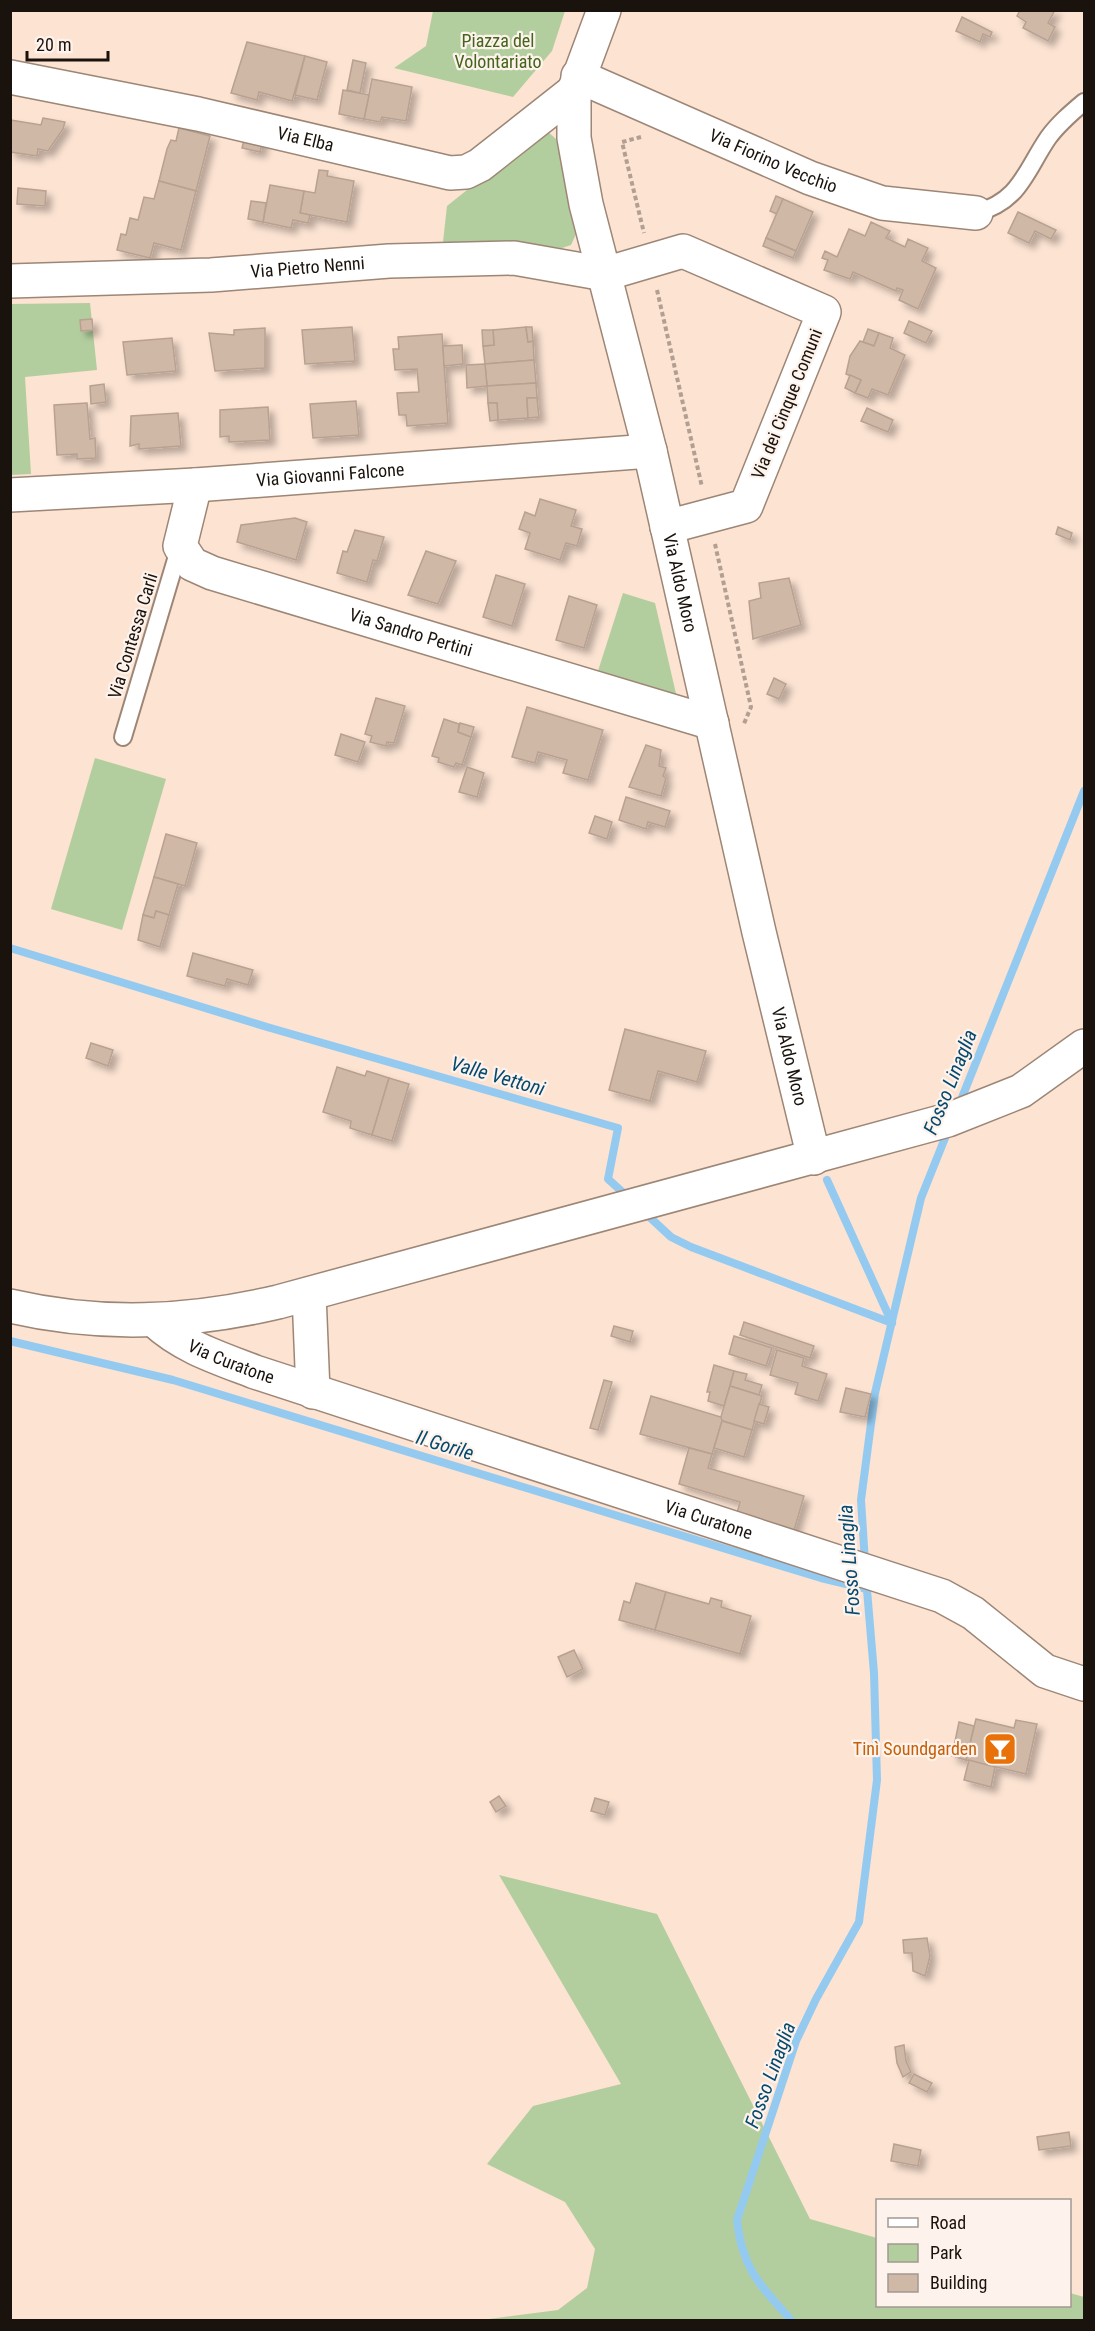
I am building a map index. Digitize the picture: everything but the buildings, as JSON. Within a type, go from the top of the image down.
[{"type":"street","name":"Via Aldo Moro","points":[[604,10],[576,84],[574,138],[586,204],[650,451],[723,774],[814,1158]]},
{"type":"street","name":"Via Elba","points":[[10,77],[198,114],[450,173],[466,172],[480,165],[576,84]]},
{"type":"street","name":"Via Fiorino Vecchio","points":[[576,84],[810,178],[882,203],[976,213]]},
{"type":"street","name":"Via dei Cinque Comuni","points":[[605,274],[683,250],[824,312],[746,506],[667,527]]},
{"type":"street","name":"Via Pietro Nenni","points":[[10,281],[211,274],[389,261],[514,258],[605,274]]},
{"type":"street","name":"Via Giovanni Falcone","points":[[10,495],[195,485],[650,451]]},
{"type":"street","points":[[180,546],[195,485]]},
{"type":"street","name":"Via Sandro Pertini","points":[[180,546],[192,564],[212,573],[712,723]]},
{"type":"street","points":[[10,1306],[83,1320],[182,1320],[238,1311],[899,1136],[992,1104],[1048,1074],[1084,1046]]},
{"type":"street","points":[[309,1293],[313,1392]]},
{"type":"street","name":"Via Curatone","points":[[155,1320],[171,1335],[194,1349],[313,1392],[957,1602],[994,1629],[1031,1661],[1057,1677],[1084,1684]]},
{"type":"lane","points":[[976,213],[994,208],[1015,193],[1050,136],[1084,102]]},
{"type":"lane","name":"Via Contessa Carli","points":[[123,737],[180,546]]},
{"type":"path","points":[[644,136],[622,142],[651,260],[751,707],[723,774]]},
{"type":"green space","name":"Piazza del Volontariato","points":[[433,10],[565,11],[552,51],[513,97],[394,68],[426,46]]},
{"type":"green space","points":[[547,131],[556,139],[576,234],[571,245],[562,248],[443,242],[447,206],[540,132]]},
{"type":"green space","points":[[90,303],[97,370],[25,377],[31,474],[11,475],[10,304]]},
{"type":"green space","points":[[623,593],[655,603],[677,698],[597,674]]},
{"type":"green space","points":[[95,758],[166,779],[122,930],[51,909]]},
{"type":"green space","points":[[499,1875],[657,1914],[810,2219],[876,2238],[876,2307],[1071,2307],[1071,2293],[1084,2297],[1084,2320],[481,2320],[558,2310],[587,2288],[595,2249],[565,2202],[487,2164],[533,2106],[621,2084]]},
{"type":"waterway","name":"Fosso Linaglia","points":[[959,1105],[1084,791]]},
{"type":"waterway","name":"Valle Vettoni","points":[[10,948],[267,1027],[618,1128],[608,1179],[629,1198]]},
{"type":"waterway","name":"Fosso Linaglia","points":[[865,1562],[861,1500],[875,1393],[921,1198],[949,1128]]},
{"type":"waterway","points":[[827,1180],[892,1323]]},
{"type":"waterway","name":"Valle Vettoni","points":[[643,1211],[671,1237],[691,1247],[892,1323]]},
{"type":"waterway","name":"Il Gorile","points":[[10,1341],[173,1380],[821,1578],[867,1589]]},
{"type":"waterway","name":"Fosso Linaglia","points":[[791,2320],[762,2286],[748,2264],[739,2237],[737,2220],[796,2041],[816,1999],[859,1922],[877,1780],[874,1673],[866,1578]]},
{"type":"place","name":"Tinì Soundgarden","points":[[1000,1749]]}]
